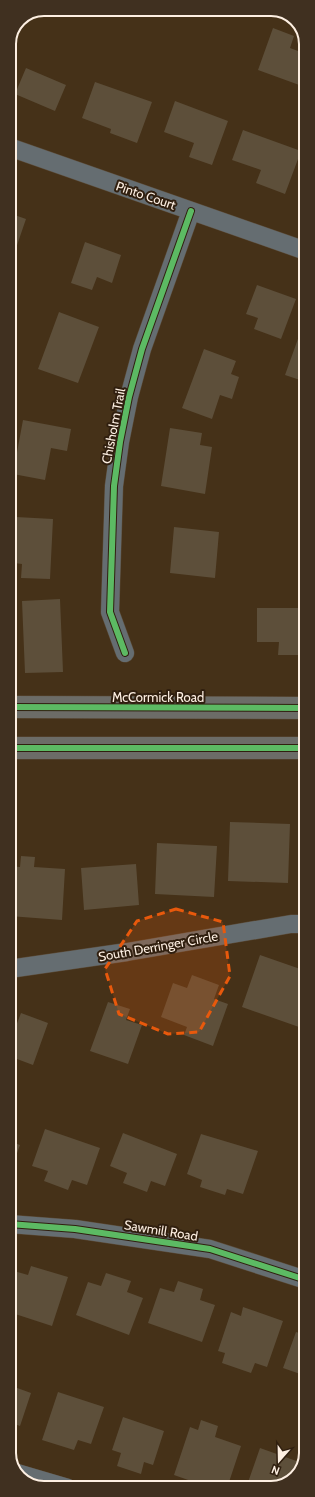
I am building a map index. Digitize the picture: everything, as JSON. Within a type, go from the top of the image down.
[{"type":"main road","name":"McCormick Road","points":[[16,707],[299,708]]},
{"type":"main road","points":[[16,748],[299,748]]},
{"type":"street","name":"Pinto Court","points":[[16,149],[299,250]]},
{"type":"street","name":"Chisholm Trail","points":[[125,653],[110,612],[114,494],[120,442],[129,397],[142,350],[191,211]]},
{"type":"street","name":"South Derringer Circle","points":[[16,967],[127,952],[269,928],[299,925]]},
{"type":"street","name":"Sawmill Road","points":[[16,1225],[82,1230],[210,1249],[299,1278]]},
{"type":"street","points":[[30,1477],[44,1481]]},
{"type":"highlighted area","points":[[176,909],[223,922],[230,976],[199,1032],[168,1034],[119,1014],[105,969],[137,921]]},
{"type":"building","points":[[273,28],[294,36],[290,48],[299,51],[299,85],[258,70]]},
{"type":"building","points":[[26,68],[66,85],[55,111],[16,94]]},
{"type":"building","points":[[95,82],[152,102],[137,143],[110,133],[111,129],[82,118]]},
{"type":"building","points":[[175,101],[228,121],[212,165],[189,157],[194,143],[164,132]]},
{"type":"building","points":[[243,130],[299,150],[299,156],[285,194],[256,183],[261,170],[232,160]]},
{"type":"building","points":[[16,215],[26,219],[16,248]]},
{"type":"building","points":[[85,242],[121,255],[112,283],[97,277],[92,290],[71,283]]},
{"type":"building","points":[[257,285],[296,299],[281,339],[254,329],[258,318],[246,314]]},
{"type":"building","points":[[59,312],[99,327],[78,383],[38,369]]},
{"type":"building","points":[[299,336],[299,380],[285,375]]},
{"type":"building","points":[[204,349],[236,361],[231,374],[239,377],[232,399],[220,395],[212,419],[182,408]]},
{"type":"building","points":[[23,420],[71,429],[67,451],[51,448],[45,480],[16,475],[16,458]]},
{"type":"building","points":[[170,428],[202,433],[200,445],[212,447],[205,494],[161,486]]},
{"type":"building","points":[[16,517],[53,519],[50,579],[21,578],[22,564],[16,563]]},
{"type":"building","points":[[174,527],[219,532],[215,578],[170,573]]},
{"type":"building","points":[[60,599],[63,672],[25,673],[22,601]]},
{"type":"building","points":[[257,608],[299,608],[299,655],[278,655],[279,642],[257,642]]},
{"type":"building","points":[[230,822],[290,824],[288,883],[228,881]]},
{"type":"building","points":[[157,843],[217,846],[214,897],[155,894]]},
{"type":"building","points":[[21,856],[35,857],[34,867],[65,869],[62,920],[16,917],[16,867],[20,867]]},
{"type":"building","points":[[136,864],[139,905],[84,910],[81,868]]},
{"type":"building","points":[[260,955],[299,969],[299,1027],[242,1007]]},
{"type":"building","points":[[192,975],[219,985],[214,999],[228,1004],[213,1046],[184,1035],[187,1027],[161,1017],[173,983],[187,988]]},
{"type":"building","points":[[108,1002],[130,1009],[126,1020],[142,1025],[128,1064],[90,1051]]},
{"type":"building","points":[[21,1013],[48,1023],[33,1065],[16,1059],[16,1026]]},
{"type":"building","points":[[45,1129],[100,1148],[87,1185],[72,1180],[68,1190],[44,1181],[48,1171],[32,1166]]},
{"type":"building","points":[[123,1133],[177,1154],[165,1186],[151,1181],[147,1192],[123,1183],[127,1173],[110,1166]]},
{"type":"building","points":[[201,1134],[258,1151],[243,1194],[227,1189],[225,1195],[200,1187],[202,1180],[187,1174]]},
{"type":"building","points":[[16,1144],[20,1145],[16,1156]]},
{"type":"building","points":[[31,1266],[68,1277],[52,1326],[16,1314],[16,1272],[28,1275]]},
{"type":"building","points":[[106,1273],[131,1281],[127,1292],[143,1298],[129,1335],[76,1315],[88,1282],[101,1286]]},
{"type":"building","points":[[178,1281],[203,1289],[200,1300],[215,1305],[202,1342],[148,1323],[160,1288],[174,1292]]},
{"type":"building","points":[[243,1307],[283,1321],[267,1367],[255,1363],[251,1373],[222,1363],[225,1353],[218,1351],[231,1312],[241,1316]]},
{"type":"building","points":[[296,1332],[299,1333],[299,1374],[283,1368]]},
{"type":"building","points":[[16,1388],[31,1393],[20,1426],[16,1425]]},
{"type":"building","points":[[58,1392],[104,1407],[91,1444],[78,1440],[74,1450],[42,1440]]},
{"type":"building","points":[[123,1417],[164,1431],[153,1465],[144,1462],[141,1474],[117,1466],[121,1453],[112,1450]]},
{"type":"building","points":[[201,1420],[218,1426],[215,1437],[241,1446],[229,1481],[191,1481],[174,1475],[190,1427],[198,1430]]},
{"type":"building","points":[[260,1448],[297,1461],[292,1471],[285,1477],[274,1481],[248,1481]]},
{"type":"cycle path","points":[[125,653],[110,612],[114,486],[120,442],[129,397],[142,349],[191,211]]},
{"type":"cycle path","points":[[16,707],[299,708]]},
{"type":"cycle path","points":[[16,748],[299,748]]},
{"type":"cycle path","points":[[16,1225],[75,1229],[210,1249],[299,1278]]}]
